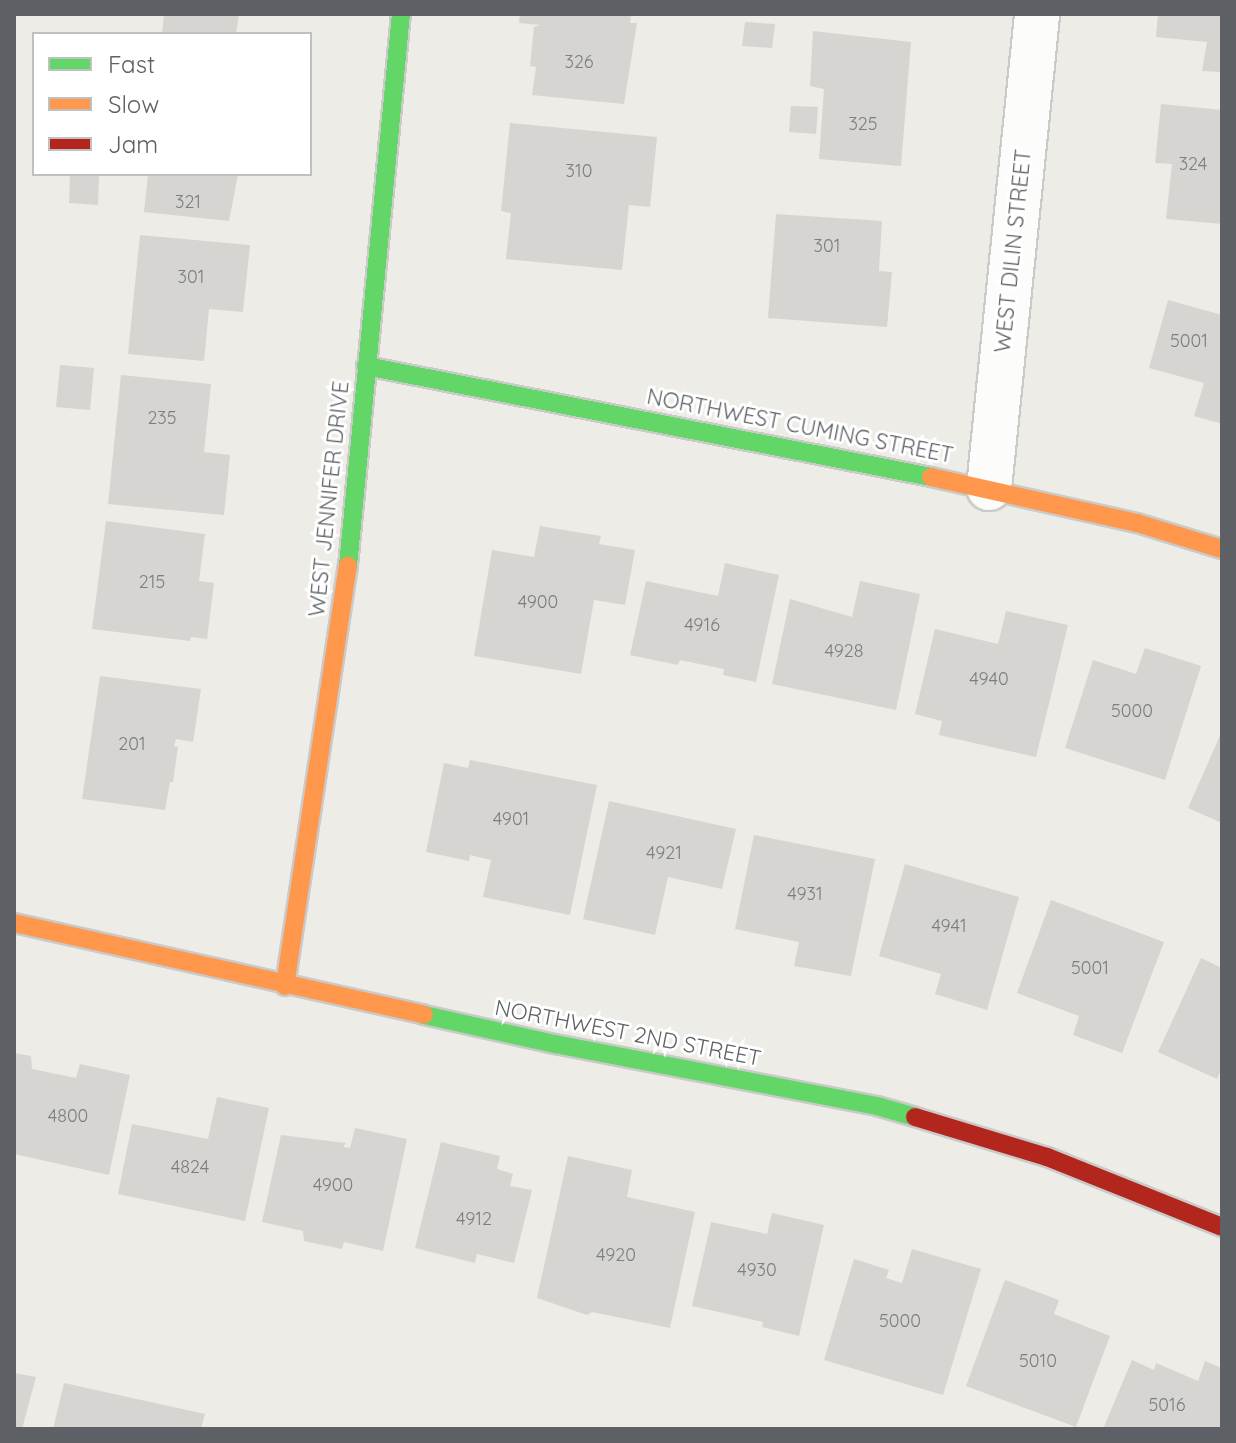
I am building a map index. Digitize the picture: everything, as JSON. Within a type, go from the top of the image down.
[{"type":"street","name":"WEST JENNIFER DRIVE","points":[[285,986],[344,605],[401,14]]},
{"type":"street","name":"WEST DILIN STREET","points":[[989,488],[1037,14]]},
{"type":"street","name":"NORTHWEST CUMING STREET","points":[[366,366],[989,488],[1137,523],[1222,549]]},
{"type":"street","name":"NORTHWEST 2ND STREET","points":[[14,923],[285,986],[580,1049],[877,1106],[1047,1157],[1222,1227]]},
{"type":"building","points":[[164,14],[239,14],[236,32],[162,32]]},
{"type":"building","points":[[520,14],[631,14],[630,23],[637,23],[624,104],[532,95],[536,67],[530,66],[534,27],[540,25],[519,23]]},
{"type":"building","points":[[1158,14],[1222,14],[1222,72],[1202,71],[1207,42],[1156,37]]},
{"type":"building","points":[[745,22],[775,24],[772,48],[742,46]]},
{"type":"building","points":[[813,31],[911,42],[901,166],[819,159],[824,89],[810,86]]},
{"type":"building","points":[[1161,104],[1222,110],[1222,224],[1166,219],[1172,164],[1155,163]]},
{"type":"building","points":[[791,106],[818,107],[816,134],[789,132]]},
{"type":"building","points":[[510,123],[657,137],[650,207],[629,205],[622,270],[506,259],[511,213],[501,211]]},
{"type":"building","points":[[70,176],[99,176],[98,205],[69,203]]},
{"type":"building","points":[[148,176],[238,176],[229,221],[144,212]]},
{"type":"building","points":[[776,214],[882,221],[879,271],[892,272],[887,327],[768,318]]},
{"type":"building","points":[[140,235],[250,245],[243,312],[209,309],[204,361],[128,354]]},
{"type":"building","points":[[1168,300],[1222,315],[1222,424],[1194,416],[1204,383],[1149,368]]},
{"type":"building","points":[[60,365],[94,368],[90,410],[56,407]]},
{"type":"building","points":[[121,375],[211,384],[204,452],[230,455],[224,515],[108,504]]},
{"type":"building","points":[[106,521],[205,534],[199,581],[214,583],[207,639],[191,637],[190,641],[92,629]]},
{"type":"building","points":[[540,526],[601,536],[599,544],[635,550],[625,605],[594,600],[581,674],[474,656],[492,550],[534,557]]},
{"type":"building","points":[[725,563],[779,575],[756,682],[723,675],[724,669],[680,660],[678,665],[630,655],[646,581],[718,596]]},
{"type":"building","points":[[860,581],[920,594],[896,710],[772,684],[790,599],[852,617]]},
{"type":"building","points":[[1006,611],[1068,625],[1036,757],[939,735],[942,721],[915,714],[935,629],[998,644]]},
{"type":"building","points":[[1145,648],[1201,666],[1165,780],[1065,748],[1093,660],[1136,674]]},
{"type":"building","points":[[100,676],[201,689],[193,742],[176,739],[174,746],[178,747],[173,782],[170,782],[165,810],[82,799]]},
{"type":"building","points":[[1222,731],[1222,823],[1188,808]]},
{"type":"building","points":[[470,760],[597,785],[570,915],[483,897],[491,860],[470,855],[469,861],[426,852],[444,763],[468,768]]},
{"type":"building","points":[[609,801],[736,829],[722,889],[668,877],[655,935],[583,919]]},
{"type":"building","points":[[754,835],[875,859],[851,976],[794,966],[799,942],[735,929]]},
{"type":"building","points":[[905,864],[1019,897],[987,1010],[935,994],[941,974],[879,956]]},
{"type":"building","points":[[1051,900],[1164,942],[1122,1053],[1073,1035],[1079,1016],[1017,993]]},
{"type":"building","points":[[1201,958],[1222,968],[1222,1068],[1217,1079],[1158,1052]]},
{"type":"building","points":[[14,1053],[31,1056],[32,1069],[76,1078],[80,1064],[130,1075],[109,1175],[14,1154]]},
{"type":"building","points":[[217,1097],[269,1108],[245,1221],[118,1194],[132,1124],[208,1139]]},
{"type":"building","points":[[355,1128],[407,1139],[383,1251],[344,1242],[342,1249],[304,1241],[303,1231],[262,1222],[281,1135],[346,1143],[343,1147],[350,1148]]},
{"type":"building","points":[[441,1142],[500,1156],[497,1169],[513,1174],[510,1186],[532,1190],[514,1263],[477,1254],[475,1263],[415,1248]]},
{"type":"building","points":[[568,1156],[632,1170],[627,1197],[695,1212],[670,1328],[592,1312],[587,1315],[537,1298]]},
{"type":"building","points":[[772,1213],[824,1225],[799,1336],[762,1327],[763,1322],[692,1306],[711,1222],[767,1234]]},
{"type":"building","points":[[912,1249],[981,1269],[943,1395],[824,1360],[854,1259],[889,1270],[886,1278],[902,1283]]},
{"type":"building","points":[[1005,1280],[1059,1300],[1054,1314],[1110,1336],[1076,1427],[966,1386]]},
{"type":"building","points":[[1132,1360],[1154,1370],[1156,1363],[1198,1381],[1205,1361],[1222,1368],[1222,1429],[1103,1429]]},
{"type":"building","points":[[14,1373],[36,1377],[22,1429],[14,1429]]},
{"type":"building","points":[[64,1383],[205,1414],[201,1429],[53,1429]]},
{"type":"traffic: fast","points":[[348,566],[401,14]]},
{"type":"traffic: fast","points":[[366,366],[931,477]]},
{"type":"traffic: fast","points":[[424,1015],[555,1044],[877,1106],[915,1117]]},
{"type":"traffic: slow","points":[[931,477],[1137,523],[1222,549]]},
{"type":"traffic: slow","points":[[285,986],[348,566]]},
{"type":"traffic: slow","points":[[14,923],[424,1015]]},
{"type":"traffic: jam","points":[[915,1117],[1047,1157],[1222,1227]]}]
